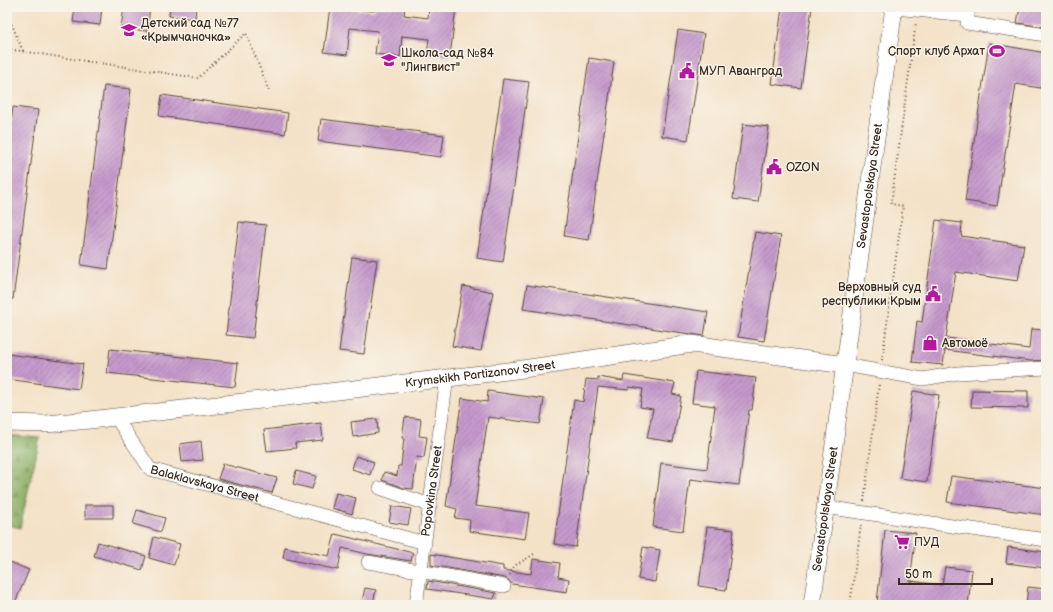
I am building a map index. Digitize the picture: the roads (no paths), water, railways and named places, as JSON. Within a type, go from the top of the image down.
[{"type":"main road","name":"Sevastopolskaya Street","points":[[812,605],[894,7]]},
{"type":"main road","name":"Krymskikh Partizanov Street","points":[[115,416],[516,370],[692,344],[845,365]]},
{"type":"main road","points":[[7,423],[46,424],[115,416]]},
{"type":"street","points":[[894,7],[917,10],[969,11],[967,23],[1046,35]]},
{"type":"street","points":[[845,365],[923,379],[958,373],[1046,368]]},
{"type":"street","name":"Popovkina Street","points":[[416,605],[422,572],[447,378]]},
{"type":"street","name":"Balaklavskaya Street","points":[[115,416],[150,469],[425,543]]},
{"type":"street","points":[[380,488],[430,505]]},
{"type":"street","points":[[825,507],[1046,540]]},
{"type":"street","points":[[368,562],[504,586]]},
{"type":"place","name":"Детский сад №77 «Крымчаночка»","points":[[129,30]]},
{"type":"place","name":"Спорт клуб Архат","points":[[997,51]]},
{"type":"place","name":"Школа-сад №84 \"Лингвист\"","points":[[389,60]]},
{"type":"place","name":"МУП Аванград","points":[[687,71]]},
{"type":"place","name":"OZON","points":[[774,167]]},
{"type":"place","name":"Верховный суд республики Крым","points":[[933,294]]},
{"type":"place","name":"Автомоё","points":[[930,343]]},
{"type":"place","name":"ПУД","points":[[902,542]]}]
